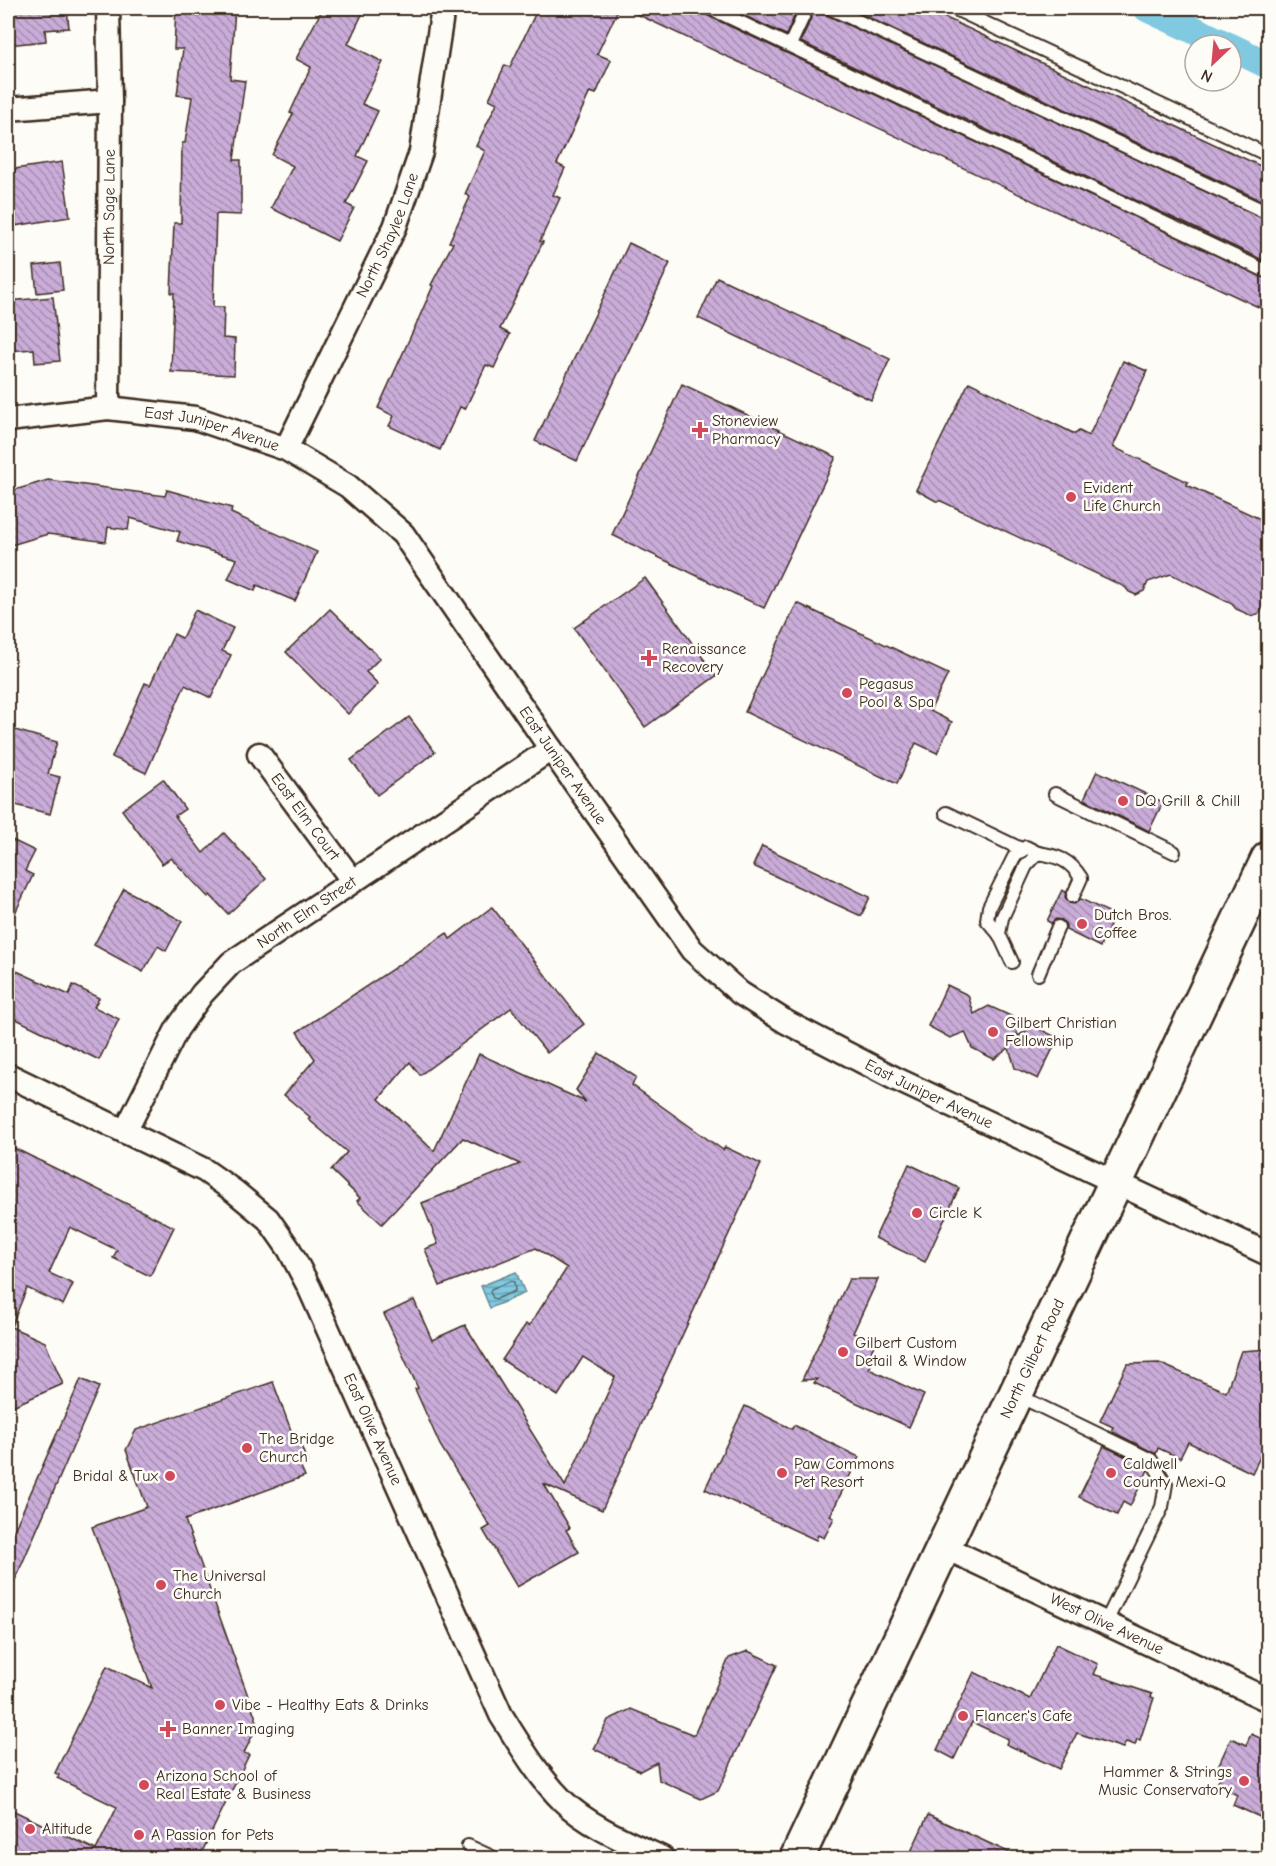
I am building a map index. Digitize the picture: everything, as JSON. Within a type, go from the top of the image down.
[{"type":"main road","name":"North Gilbert Road","points":[[797,1858],[1269,859]]},
{"type":"street","name":"North Sage Lane","points":[[108,8],[110,102],[108,408]]},
{"type":"street","name":"North Shaylee Lane","points":[[286,449],[396,227],[421,152],[442,8]]},
{"type":"street","points":[[8,110],[110,102]]},
{"type":"street","name":"East Juniper Avenue","points":[[8,420],[108,408],[195,418],[286,449],[348,486],[403,534],[692,950],[740,993],[786,1022],[866,1064],[1269,1254]]},
{"type":"street","name":"North Elm Street","points":[[125,1132],[177,1029],[202,994],[231,963],[551,749]]},
{"type":"street","name":"East Elm Court","points":[[259,754],[352,880]]},
{"type":"street","name":"East Olive Avenue","points":[[8,1075],[204,1170],[268,1219],[289,1249],[309,1287],[501,1715],[535,1769],[564,1802],[600,1828],[662,1858]]},
{"type":"street","name":"West Olive Avenue","points":[[944,1547],[1269,1700]]},
{"type":"lane","points":[[710,8],[1269,272]]},
{"type":"lane","points":[[790,45],[807,8]]},
{"type":"lane","points":[[830,8],[1269,213]]},
{"type":"lane","points":[[953,8],[1269,155]]},
{"type":"lane","points":[[1055,794],[1174,852]]},
{"type":"lane","points":[[946,813],[1023,850]]},
{"type":"lane","points":[[1012,962],[999,934],[987,920],[989,907],[1014,857],[1026,847],[1038,853],[1057,856],[1075,869],[1080,878],[1073,896]]},
{"type":"lane","points":[[999,934],[1002,918],[1026,866],[1038,853]]},
{"type":"lane","points":[[1038,974],[1058,927]]},
{"type":"lane","points":[[1016,1395],[1151,1460],[1166,1484],[1162,1507],[1106,1622]]},
{"type":"lane","points":[[468,1846],[494,1858]]},
{"type":"water","points":[[516,1272],[525,1293],[490,1308],[481,1286]]},
{"type":"building","points":[[8,8],[67,8],[69,28],[45,30],[46,41],[8,45]]},
{"type":"building","points":[[176,8],[235,8],[230,79],[245,81],[234,160],[241,160],[241,215],[216,214],[213,307],[224,307],[223,338],[235,339],[234,375],[171,372],[174,223],[181,223],[182,143],[185,143],[192,97],[177,95],[183,49],[174,49]]},
{"type":"building","points":[[323,8],[365,8],[348,44],[383,62],[362,104],[378,111],[357,156],[368,161],[346,204],[354,208],[337,241],[271,208],[293,166],[272,155],[293,114],[290,113],[311,67],[296,59]]},
{"type":"building","points":[[538,8],[619,8],[597,54],[611,60],[596,94],[590,92],[557,164],[565,168],[553,195],[560,198],[540,241],[543,242],[500,329],[510,334],[494,368],[486,365],[465,409],[460,407],[440,450],[389,426],[394,416],[378,408],[433,286],[431,285],[453,243],[449,242],[470,197],[465,194],[485,151],[476,146],[497,103],[489,99],[505,65],[510,67]]},
{"type":"building","points":[[624,8],[702,8],[706,15],[1269,280],[1269,312]]},
{"type":"building","points":[[728,8],[798,8],[786,35]]},
{"type":"building","points":[[815,8],[822,8],[826,15],[1269,221],[1269,263],[801,42]]},
{"type":"building","points":[[848,8],[925,8],[1269,170],[1269,204]]},
{"type":"building","points":[[62,162],[70,217],[8,227],[8,170]]},
{"type":"building","points":[[629,243],[670,263],[577,461],[535,441]]},
{"type":"building","points":[[60,263],[63,290],[37,293],[34,266]]},
{"type":"building","points":[[717,277],[890,359],[871,400],[698,318]]},
{"type":"building","points":[[53,297],[60,361],[35,363],[34,349],[8,351],[8,301]]},
{"type":"building","name":"Evident Life Church","points":[[1123,361],[1147,371],[1113,447],[1269,523],[1269,595],[1260,613],[1252,616],[1236,609],[1232,604],[1171,574],[1148,582],[1144,591],[1136,595],[1125,587],[916,490],[969,382],[1075,434],[1079,431],[1089,436]]},
{"type":"building","points":[[682,384],[836,457],[764,608],[612,535]]},
{"type":"building","points":[[48,480],[165,496],[167,490],[232,508],[231,513],[317,552],[295,601],[257,585],[255,591],[228,579],[237,559],[177,541],[180,532],[130,518],[128,530],[108,527],[106,542],[48,534],[8,546],[8,492]]},
{"type":"building","name":"Renaissance Recovery","points":[[645,578],[716,676],[645,727],[574,628]]},
{"type":"building","name":"Pegasus Pool & Spa","points":[[797,603],[948,674],[930,711],[952,722],[937,753],[916,743],[897,784],[745,712]]},
{"type":"building","points":[[330,609],[380,658],[366,672],[378,684],[348,714],[286,652]]},
{"type":"building","points":[[195,610],[233,628],[222,651],[231,655],[211,698],[185,685],[146,773],[112,757],[145,683],[150,685],[174,634],[182,638]]},
{"type":"building","points":[[409,717],[435,752],[377,795],[351,760]]},
{"type":"building","points":[[8,728],[57,742],[48,774],[60,777],[50,814],[8,803]]},
{"type":"building","name":"DQ Grill & Chill","points":[[1097,771],[1163,802],[1149,831],[1084,799]]},
{"type":"building","points":[[163,779],[185,809],[175,816],[203,853],[224,833],[266,879],[228,914],[210,895],[208,897],[171,858],[162,864],[122,810]]},
{"type":"building","points":[[8,838],[35,851],[25,871],[33,875],[8,928]]},
{"type":"building","points":[[762,846],[870,897],[861,916],[753,866]]},
{"type":"building","points":[[124,889],[182,921],[166,951],[158,946],[143,972],[94,945]]},
{"type":"building","name":"Dutch Bros. Coffee","points":[[1062,890],[1066,892],[1065,897],[1069,903],[1074,904],[1081,899],[1115,915],[1100,947],[1066,930],[1066,925],[1062,920],[1056,919],[1051,923],[1047,921]]},
{"type":"building","points":[[492,907],[584,1024],[547,1053],[511,1008],[420,1075],[410,1062],[379,1099],[434,1151],[479,1054],[586,1102],[576,1090],[599,1053],[636,1077],[632,1085],[723,1150],[725,1147],[761,1164],[602,1510],[544,1484],[570,1528],[566,1530],[579,1552],[517,1587],[483,1530],[490,1526],[440,1445],[415,1389],[418,1388],[384,1314],[414,1300],[432,1340],[465,1325],[565,1486],[615,1377],[583,1357],[558,1396],[502,1360],[526,1324],[529,1326],[567,1268],[536,1248],[440,1286],[425,1249],[438,1244],[422,1203],[520,1164],[463,1138],[382,1224],[357,1201],[360,1198],[331,1170],[347,1152],[284,1095],[315,1059],[297,1032],[447,933],[450,939]]},
{"type":"building","points":[[8,967],[69,995],[73,985],[99,998],[94,1007],[119,1019],[99,1060],[8,1015]]},
{"type":"building","name":"Gilbert Christian Fellowship","points":[[947,985],[968,995],[974,1014],[989,1006],[1013,1017],[1018,1036],[1034,1026],[1058,1038],[1038,1079],[1015,1068],[1009,1048],[994,1059],[972,1048],[965,1032],[950,1038],[928,1026]]},
{"type":"building","points":[[8,1145],[174,1227],[150,1276],[113,1258],[117,1250],[70,1227],[49,1273],[73,1284],[63,1305],[27,1288],[11,1327],[45,1342],[63,1384],[8,1408]]},
{"type":"building","name":"Circle K","points":[[909,1164],[959,1188],[925,1262],[875,1238]]},
{"type":"building","name":"Gilbert Custom Detail & Window","points":[[849,1279],[878,1279],[853,1333],[875,1343],[867,1361],[872,1363],[869,1369],[924,1395],[909,1427],[814,1383],[817,1379],[802,1380]]},
{"type":"building","points":[[1269,1349],[1269,1439],[1252,1473],[1188,1442],[1180,1458],[1158,1448],[1156,1454],[1111,1431],[1113,1427],[1100,1421],[1127,1364],[1159,1363],[1226,1392],[1241,1351]]},
{"type":"building","points":[[81,1379],[99,1387],[8,1596],[8,1544]]},
{"type":"building","points":[[273,1382],[292,1433],[296,1431],[307,1462],[300,1465],[305,1476],[185,1520],[258,1724],[244,1753],[249,1755],[199,1858],[8,1858],[8,1808],[96,1850],[117,1807],[57,1778],[59,1775],[55,1773],[107,1666],[152,1688],[92,1527],[147,1507],[126,1450],[136,1430]]},
{"type":"building","name":"Paw Commons Pet Resort","points":[[745,1406],[792,1429],[794,1425],[859,1457],[830,1516],[834,1518],[824,1538],[818,1535],[816,1540],[705,1489]]},
{"type":"building","name":"Caldwell County Mexi-Q","points":[[1104,1446],[1145,1466],[1148,1470],[1130,1506],[1123,1502],[1117,1515],[1079,1497]]},
{"type":"building","points":[[1056,1644],[1098,1664],[1093,1674],[1152,1694],[1151,1697],[1154,1698],[1140,1740],[1137,1739],[1135,1745],[1126,1742],[1123,1748],[1077,1733],[1059,1769],[1006,1744],[1008,1739],[972,1722],[954,1759],[937,1750],[974,1672],[1030,1699]]},
{"type":"building","points":[[748,1651],[777,1665],[718,1791],[701,1799],[659,1780],[657,1762],[640,1771],[594,1749],[608,1720],[631,1709],[694,1735],[729,1658]]},
{"type":"building","name":"Hammer & Strings Music Conservatory","points":[[1251,1734],[1269,1742],[1269,1821],[1233,1805],[1237,1795],[1217,1785],[1220,1777],[1214,1775],[1231,1738],[1246,1745]]},
{"type":"building","points":[[928,1815],[1021,1858],[908,1858]]},
{"type":"waterway","points":[[1147,8],[1200,33]]},
{"type":"waterway","points":[[1243,53],[1268,65]]},
{"type":"place","name":"Stoneview Pharmacy","points":[[700,430]]},
{"type":"place","name":"Evident Life Church","points":[[1071,497]]},
{"type":"place","name":"Renaissance Recovery","points":[[649,658]]},
{"type":"place","name":"Pegasus Pool & Spa","points":[[847,693]]},
{"type":"place","name":"DQ Grill & Chill","points":[[1123,801]]},
{"type":"place","name":"Dutch Bros. Coffee","points":[[1082,924]]},
{"type":"place","name":"Gilbert Christian Fellowship","points":[[993,1032]]},
{"type":"place","name":"Circle K","points":[[917,1213]]},
{"type":"place","name":"Gilbert Custom Detail & Window","points":[[843,1352]]},
{"type":"place","name":"The Bridge Church","points":[[247,1448]]},
{"type":"place","name":"Paw Commons Pet Resort","points":[[782,1473]]},
{"type":"place","name":"Caldwell County Mexi-Q","points":[[1111,1473]]},
{"type":"place","name":"Bridal & Tux","points":[[170,1476]]},
{"type":"place","name":"The Universal Church","points":[[161,1585]]},
{"type":"place","name":"Vibe - Healthy Eats & Drinks","points":[[220,1705]]},
{"type":"place","name":"Flancer's Cafe","points":[[963,1716]]},
{"type":"place","name":"Banner Imaging","points":[[168,1729]]},
{"type":"place","name":"Hammer & Strings Music Conservatory","points":[[1244,1781]]},
{"type":"place","name":"Arizona School of Real Estate & Business","points":[[144,1785]]},
{"type":"place","name":"Altitude","points":[[30,1829]]},
{"type":"place","name":"A Passion for Pets","points":[[139,1835]]}]
